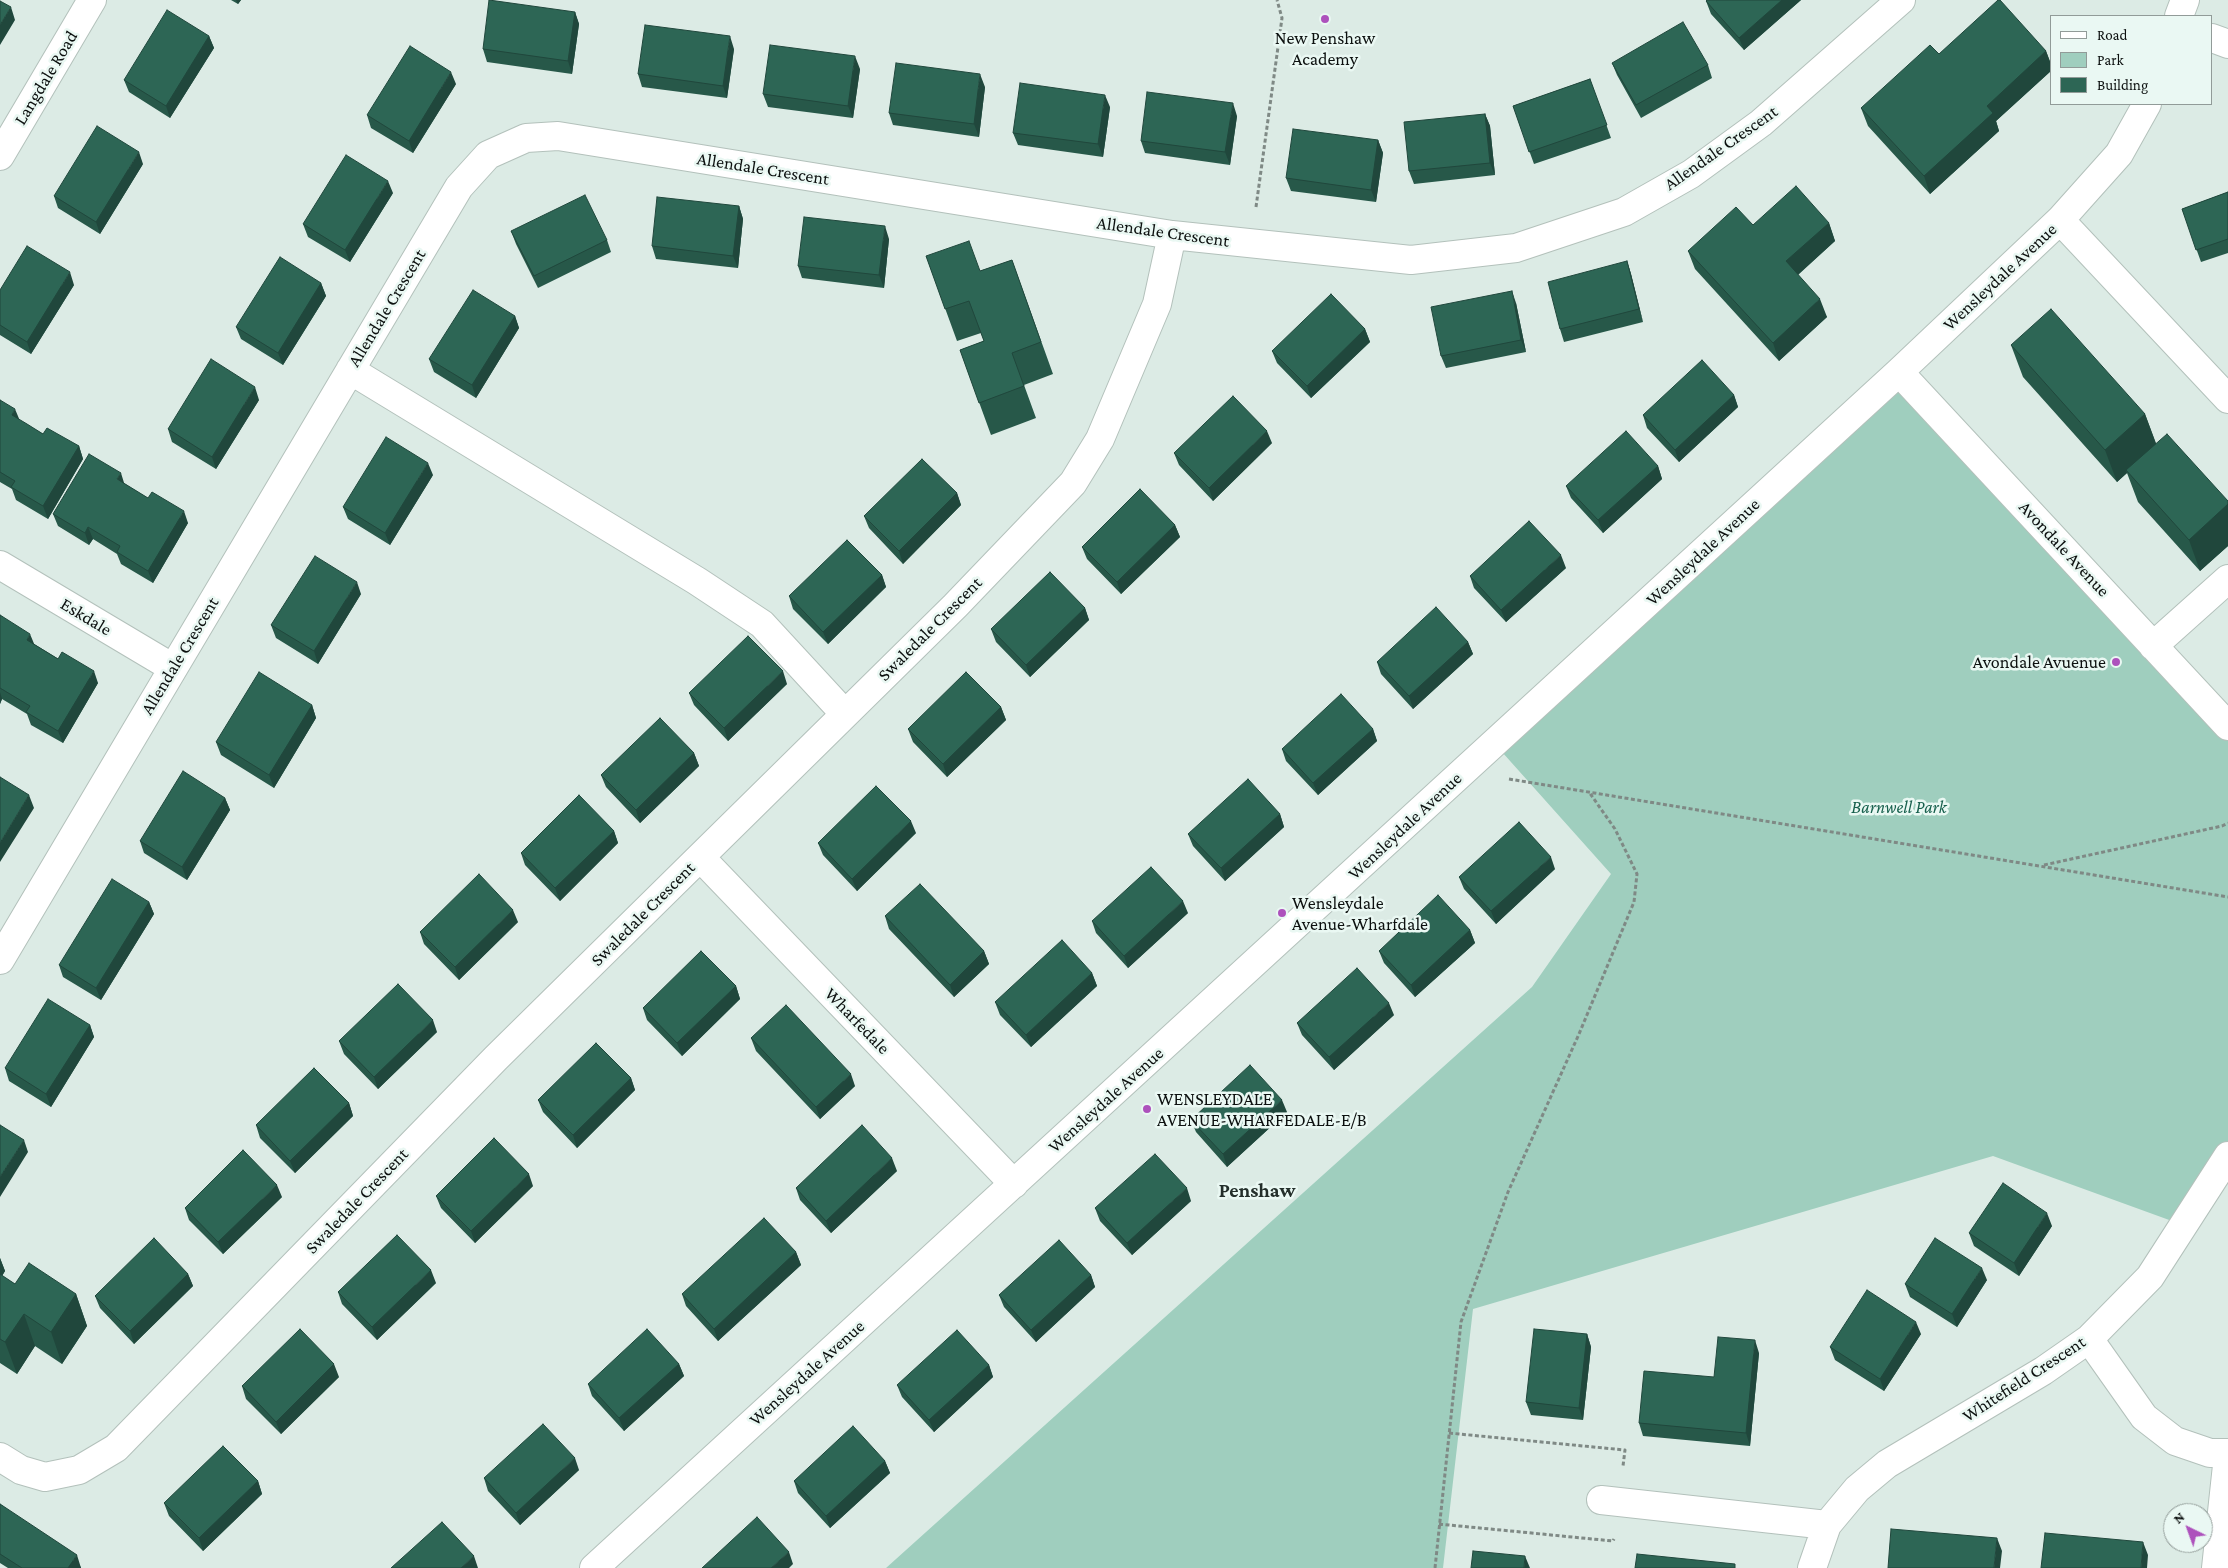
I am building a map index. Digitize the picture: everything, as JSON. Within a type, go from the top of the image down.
[{"type":"street","name":"Langdale Road","points":[[0,156],[92,0]]},
{"type":"street","name":"Allendale Crescent","points":[[0,960],[459,188],[488,155],[526,138],[558,136],[1172,236],[1411,260],[1516,248],[1624,212],[1690,174],[1761,123],[1900,0]]},
{"type":"street","points":[[2180,15],[2185,0]]},
{"type":"street","points":[[2213,38],[2228,44]]},
{"type":"street","name":"Wensleydale Avenue","points":[[594,1568],[1899,372],[2060,220],[2119,154],[2146,105]]},
{"type":"street","points":[[2060,220],[2228,399]]},
{"type":"street","name":"Swaledale Crescent","points":[[0,1457],[21,1470],[45,1477],[79,1470],[116,1448],[496,1058],[955,606],[1073,483],[1100,439],[1157,304],[1172,236]]},
{"type":"street","points":[[350,370],[689,576],[762,624],[845,714]]},
{"type":"street","name":"Avondale Avenue","points":[[1899,372],[2228,726]]},
{"type":"street","name":"Eskdale","points":[[0,565],[173,668]]},
{"type":"street","points":[[2153,646],[2228,579]]},
{"type":"street","name":"Wharfedale","points":[[700,857],[1014,1184]]},
{"type":"street","name":"Whitefield Crescent","points":[[1812,1568],[1827,1525],[1857,1489],[1886,1464],[2043,1371],[2089,1339],[2150,1278],[2228,1156]]},
{"type":"street","points":[[2089,1339],[2144,1417],[2175,1441],[2210,1453],[2228,1455],[2216,1568]]},
{"type":"street","points":[[1601,1500],[1827,1525]]},
{"type":"path","points":[[1251,244],[1282,18],[1278,1]]},
{"type":"path","points":[[1464,772],[2228,896]]},
{"type":"path","points":[[1434,1568],[1461,1322],[1508,1192],[1579,1034],[1634,902],[1637,874],[1615,829],[1589,792]]},
{"type":"path","points":[[2041,866],[2222,826],[2228,823]]},
{"type":"path","points":[[1449,1433],[1610,1450]]},
{"type":"path","points":[[1439,1524],[1614,1541]]},
{"type":"green space","name":"Barnwell Park","points":[[1899,372],[2228,726],[2228,1156],[2183,1225],[1993,1156],[1473,1309],[1443,1568],[886,1568],[1532,987],[1611,874],[1494,743]]},
{"type":"building","points":[[489,0],[575,12],[568,61],[483,49]]},
{"type":"building","points":[[1707,0],[1782,0],[1739,38]]},
{"type":"building","points":[[1998,0],[2046,51],[1987,106],[1993,113],[1924,176],[1861,108],[1930,45],[1939,54]]},
{"type":"building","points":[[0,1],[11,7],[0,25]]},
{"type":"building","points":[[167,10],[209,36],[166,106],[124,80]]},
{"type":"building","points":[[1683,22],[1708,65],[1636,105],[1612,63]]},
{"type":"building","points":[[645,25],[730,36],[723,86],[638,74]]},
{"type":"building","points":[[770,45],[855,56],[848,106],[763,94]]},
{"type":"building","points":[[410,46],[451,72],[409,141],[367,115]]},
{"type":"building","points":[[896,63],[980,74],[974,124],[889,113]]},
{"type":"building","points":[[1590,79],[1607,125],[1529,152],[1513,106]]},
{"type":"building","points":[[1020,83],[1105,95],[1098,144],[1013,133]]},
{"type":"building","points":[[1147,92],[1233,103],[1225,152],[1141,141]]},
{"type":"building","points":[[1485,114],[1490,163],[1409,171],[1404,122]]},
{"type":"building","points":[[97,126],[139,152],[96,222],[54,196]]},
{"type":"building","points":[[1293,129],[1378,140],[1371,190],[1286,178]]},
{"type":"building","points":[[346,155],[388,181],[345,250],[303,224]]},
{"type":"building","points":[[1796,186],[1829,223],[1786,261],[1820,299],[1773,343],[1688,251],[1736,207],[1753,225]]},
{"type":"building","points":[[2228,192],[2228,239],[2196,250],[2182,209]]},
{"type":"building","points":[[585,195],[607,240],[534,276],[511,231]]},
{"type":"building","points":[[657,197],[739,206],[733,256],[652,246]]},
{"type":"building","points":[[804,217],[885,226],[879,275],[798,266]]},
{"type":"building","points":[[969,241],[980,271],[1012,260],[1041,342],[1012,353],[1024,386],[979,403],[960,350],[984,341],[969,301],[945,309],[926,256]]},
{"type":"building","points":[[27,246],[70,272],[27,342],[0,325],[0,290]]},
{"type":"building","points":[[280,257],[321,283],[278,353],[236,327]]},
{"type":"building","points":[[1627,261],[1639,309],[1560,329],[1548,282]]},
{"type":"building","points":[[473,290],[515,316],[472,385],[429,359]]},
{"type":"building","points":[[1512,291],[1521,340],[1441,356],[1431,307]]},
{"type":"building","points":[[1331,294],[1365,329],[1307,386],[1272,351]]},
{"type":"building","points":[[2051,309],[2145,414],[2105,450],[2011,345]]},
{"type":"building","points":[[211,359],[255,387],[212,457],[168,429]]},
{"type":"building","points":[[1702,360],[1734,395],[1675,450],[1643,415]]},
{"type":"building","points":[[1233,396],[1267,431],[1209,488],[1174,453]]},
{"type":"building","points":[[0,400],[15,409],[12,415],[43,434],[47,428],[79,446],[43,506],[11,487],[15,481],[0,472]]},
{"type":"building","points":[[1626,431],[1658,466],[1598,520],[1566,486]]},
{"type":"building","points":[[2167,434],[2228,501],[2228,504],[2189,540],[2126,470]]},
{"type":"building","points":[[386,437],[428,463],[385,533],[343,507]]},
{"type":"building","points":[[89,454],[121,473],[117,479],[148,498],[152,492],[184,511],[148,571],[117,552],[120,546],[88,527],[85,533],[53,514]]},
{"type":"building","points":[[922,459],[957,493],[899,551],[864,516]]},
{"type":"building","points":[[1140,489],[1175,525],[1117,582],[1082,547]]},
{"type":"building","points":[[1529,521],[1561,555],[1501,610],[1470,576]]},
{"type":"building","points":[[847,540],[882,575],[823,632],[789,596]]},
{"type":"building","points":[[315,556],[357,582],[314,651],[271,625]]},
{"type":"building","points":[[1050,572],[1085,608],[1026,665],[991,629]]},
{"type":"building","points":[[1436,607],[1468,642],[1409,696],[1377,662]]},
{"type":"building","points":[[0,615],[30,634],[27,640],[58,659],[62,652],[94,671],[58,731],[26,712],[30,706],[0,688]]},
{"type":"building","points":[[748,636],[783,671],[724,728],[689,693]]},
{"type":"building","points":[[259,672],[312,705],[269,775],[216,742]]},
{"type":"building","points":[[966,672],[1001,707],[943,764],[908,729]]},
{"type":"building","points":[[1341,694],[1373,729],[1313,783],[1282,749]]},
{"type":"building","points":[[660,718],[694,753],[636,810],[601,775]]},
{"type":"building","points":[[183,771],[225,798],[182,867],[140,841]]},
{"type":"building","points":[[0,777],[29,795],[0,843]]},
{"type":"building","points":[[1248,779],[1280,814],[1221,868],[1188,834]]},
{"type":"building","points":[[876,786],[911,821],[852,879],[818,843]]},
{"type":"building","points":[[579,795],[614,831],[555,888],[521,853]]},
{"type":"building","points":[[1519,822],[1551,857],[1491,911],[1459,877]]},
{"type":"building","points":[[1151,867],[1183,901],[1124,956],[1092,921]]},
{"type":"building","points":[[479,874],[513,910],[455,967],[420,932]]},
{"type":"building","points":[[112,879],[149,902],[96,988],[59,965]]},
{"type":"building","points":[[920,884],[984,951],[950,985],[885,916]]},
{"type":"building","points":[[1438,895],[1470,930],[1411,985],[1379,951]]},
{"type":"building","points":[[1062,940],[1092,973],[1026,1035],[995,1002]]},
{"type":"building","points":[[701,951],[736,986],[677,1043],[643,1008]]},
{"type":"building","points":[[1357,968],[1389,1003],[1329,1057],[1297,1023]]},
{"type":"building","points":[[398,984],[433,1020],[374,1077],[339,1041]]},
{"type":"building","points":[[48,999],[90,1025],[46,1094],[5,1068]]},
{"type":"building","points":[[786,1005],[851,1074],[816,1107],[751,1038]]},
{"type":"building","points":[[596,1043],[631,1078],[573,1135],[538,1100]]},
{"type":"building","points":[[1250,1065],[1282,1100],[1223,1154],[1191,1120]]},
{"type":"building","points":[[314,1068],[349,1103],[290,1161],[256,1125]]},
{"type":"building","points":[[0,1125],[24,1140],[0,1177]]},
{"type":"building","points":[[862,1125],[892,1158],[826,1221],[796,1188]]},
{"type":"building","points":[[494,1138],[529,1174],[471,1231],[436,1196]]},
{"type":"building","points":[[243,1150],[277,1185],[218,1242],[185,1208]]},
{"type":"building","points":[[1155,1154],[1187,1188],[1127,1243],[1095,1208]]},
{"type":"building","points":[[2003,1183],[2047,1213],[2014,1263],[1969,1233]]},
{"type":"building","points":[[764,1218],[796,1252],[714,1329],[682,1294]]},
{"type":"building","points":[[397,1235],[431,1270],[372,1327],[338,1292]]},
{"type":"building","points":[[154,1238],[188,1274],[130,1331],[95,1296]]},
{"type":"building","points":[[1935,1238],[1982,1268],[1952,1314],[1905,1284]]},
{"type":"building","points":[[1059,1240],[1091,1275],[1031,1330],[999,1295]]},
{"type":"building","points":[[29,1263],[76,1294],[51,1332],[24,1314],[5,1342],[0,1339],[0,1274],[15,1284]]},
{"type":"building","points":[[1867,1290],[1916,1322],[1880,1379],[1830,1347]]},
{"type":"building","points":[[300,1329],[334,1364],[276,1422],[242,1386]]},
{"type":"building","points":[[647,1329],[679,1364],[619,1418],[588,1384]]},
{"type":"building","points":[[1534,1329],[1587,1334],[1579,1408],[1526,1402]]},
{"type":"building","points":[[957,1330],[989,1365],[929,1420],[897,1385]]},
{"type":"building","points":[[1718,1337],[1755,1340],[1746,1433],[1639,1423],[1644,1371],[1714,1377]]},
{"type":"building","points":[[543,1424],[575,1458],[516,1513],[484,1478]]},
{"type":"building","points":[[853,1426],[885,1461],[826,1516],[794,1481]]},
{"type":"building","points":[[223,1446],[258,1481],[199,1538],[164,1503]]},
{"type":"building","points":[[0,1504],[77,1555],[68,1568],[22,1568],[0,1554]]},
{"type":"building","points":[[757,1517],[789,1552],[771,1568],[702,1568]]},
{"type":"building","points":[[442,1522],[474,1556],[461,1568],[391,1568]]},
{"type":"building","points":[[1891,1529],[1997,1538],[1994,1568],[1888,1568]]},
{"type":"building","points":[[2045,1533],[2143,1542],[2141,1568],[2041,1568]]},
{"type":"building","points":[[1473,1551],[1525,1556],[1524,1568],[1471,1568]]},
{"type":"building","points":[[1637,1554],[1735,1564],[1735,1568],[1635,1568]]},
{"type":"place","name":"New Penshaw Academy","points":[[1325,19]]},
{"type":"place","name":"Avondale Avuenue","points":[[2116,662]]},
{"type":"place","name":"Wensleydale Avenue-Wharfdale","points":[[1282,913]]},
{"type":"place","name":"WENSLEYDALE AVENUE-WHARFEDALE-E/B","points":[[1147,1109]]},
{"type":"district","name":"Penshaw","points":[[1257,1191]]}]
